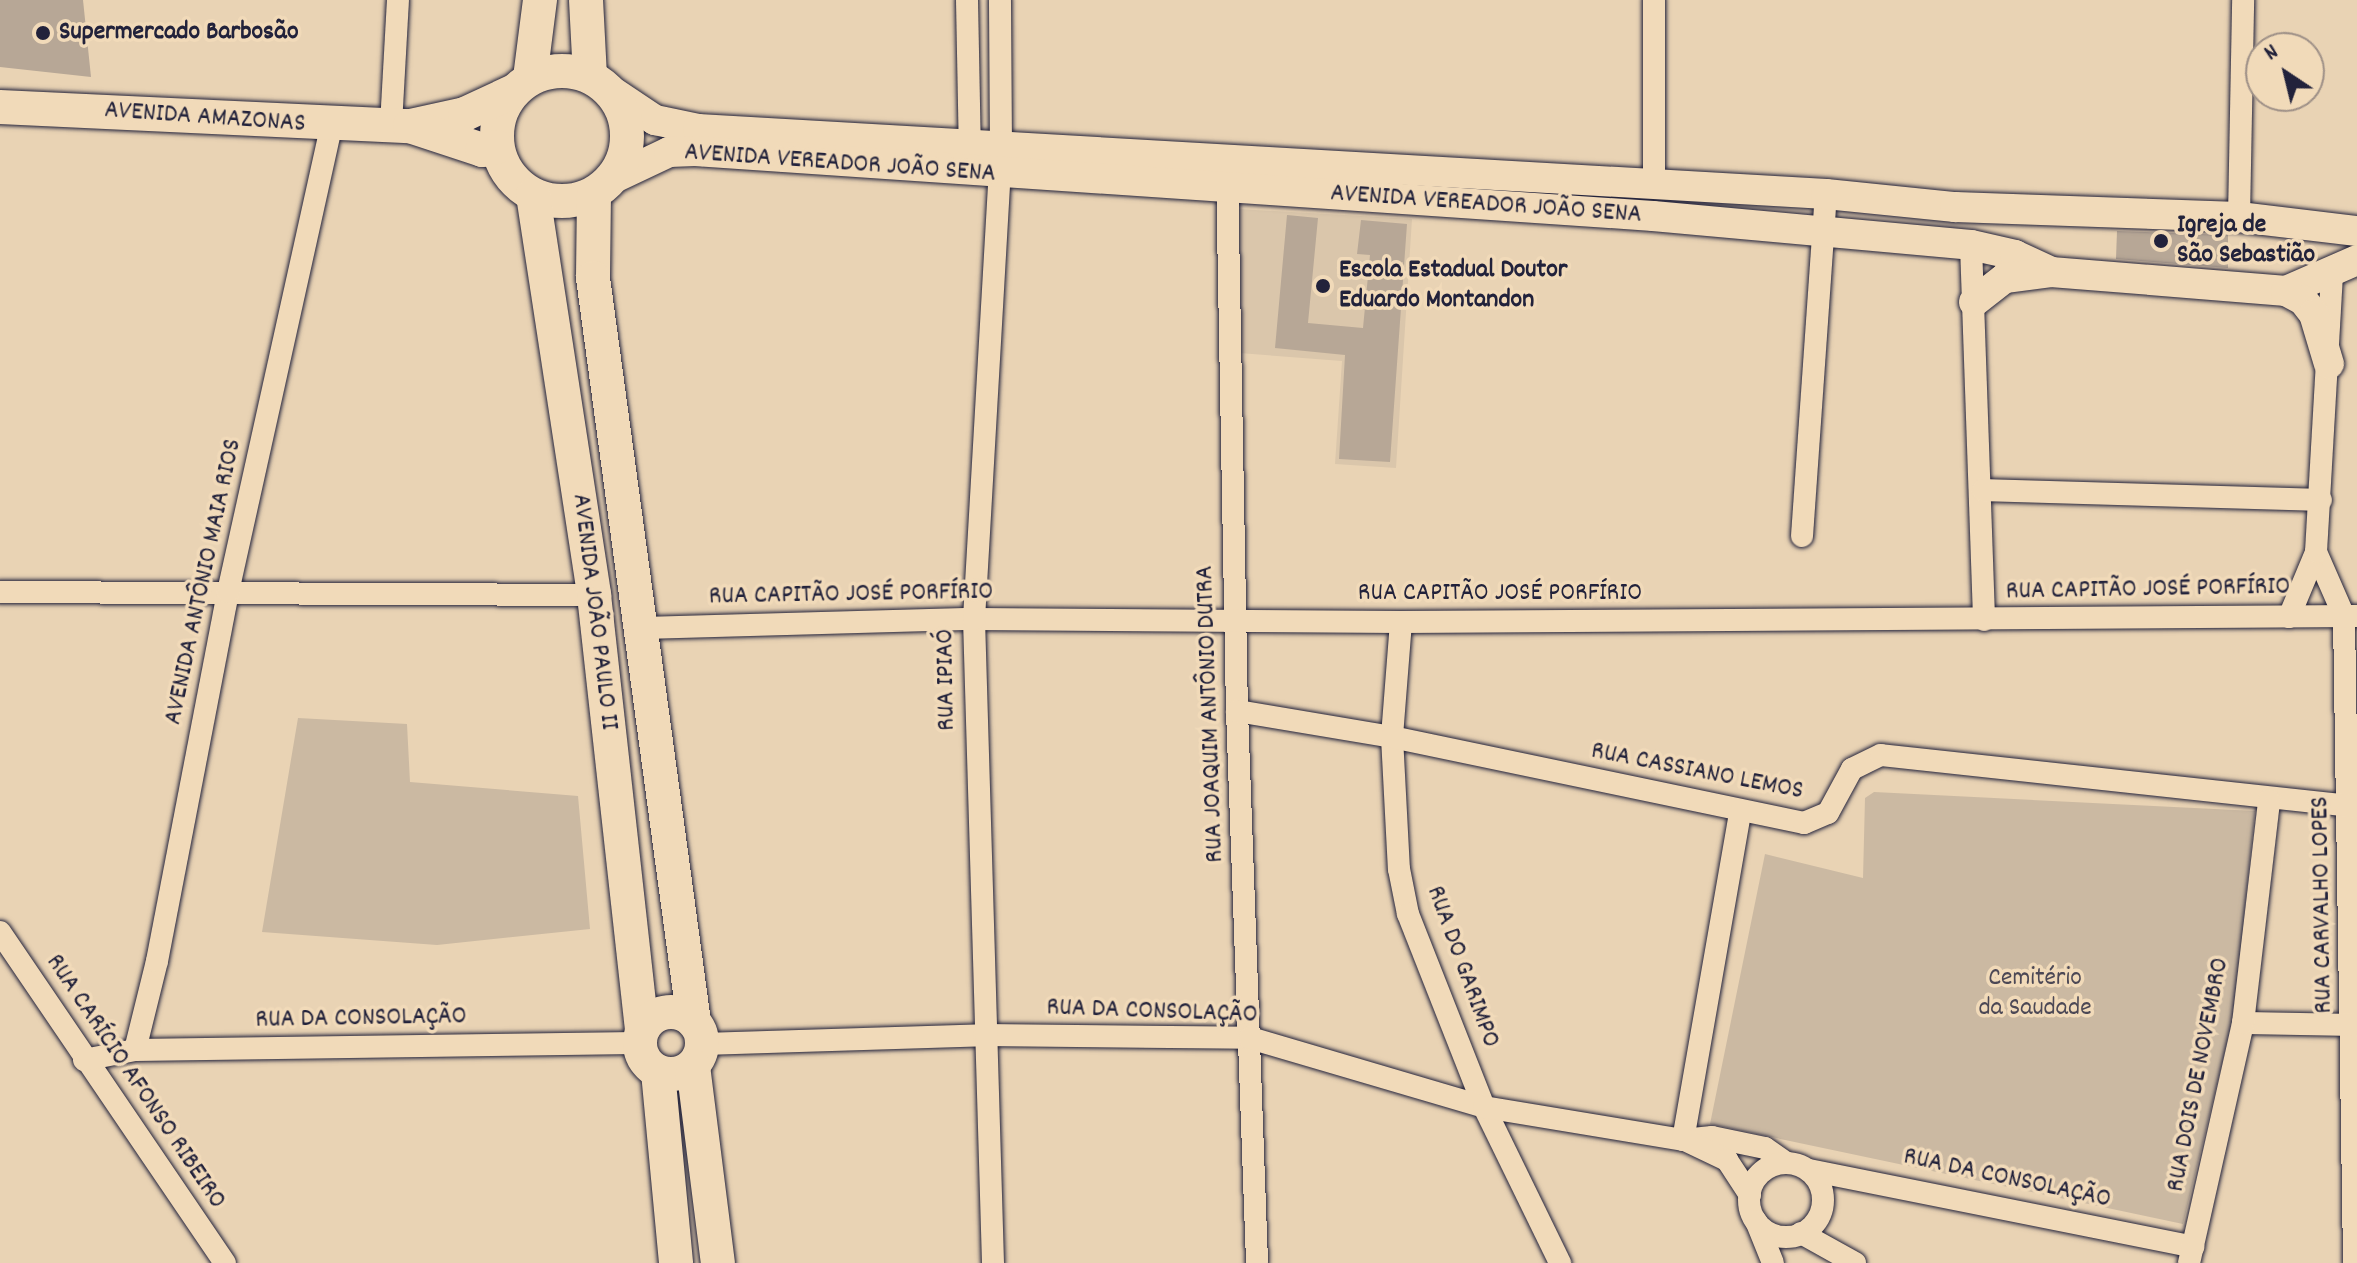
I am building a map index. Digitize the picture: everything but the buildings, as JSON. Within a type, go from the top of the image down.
[{"type":"main road","points":[[400,126],[465,114],[522,85],[571,70],[599,82],[618,101],[628,133],[620,166],[602,187],[574,201],[533,195],[516,183],[497,147],[497,127],[522,85],[540,0]]},
{"type":"main road","points":[[586,0],[599,82]]},
{"type":"main road","name":"AVENIDA VEREADOR JOÃO SENA","points":[[599,82],[655,120],[698,129],[970,158],[1227,176],[1971,245],[2015,255],[2051,272],[2286,291],[2345,267]]},
{"type":"main road","name":"AVENIDA AMAZONAS","points":[[0,107],[331,126],[400,126]]},
{"type":"main road","points":[[400,126],[482,150],[497,147]]},
{"type":"main road","name":"AVENIDA VEREADOR JOÃO SENA","points":[[602,187],[669,152],[970,158]]},
{"type":"main road","name":"AVENIDA VEREADOR JOÃO SENA","points":[[1227,176],[1654,186],[1826,194],[1955,207],[2046,206],[2239,217],[2357,231]]},
{"type":"main road","name":"AVENIDA JOÃO PAULO II","points":[[602,187],[591,231],[600,327],[697,1044],[718,1263]]},
{"type":"main road","name":"AVENIDA JOÃO PAULO II","points":[[533,195],[594,595],[641,1036]]},
{"type":"main road","points":[[2015,255],[2014,226],[2046,206]]},
{"type":"main road","points":[[2316,226],[2345,267]]},
{"type":"main road","points":[[1974,302],[2005,278],[2051,272]]},
{"type":"main road","points":[[2286,291],[2303,300],[2314,314],[2329,364]]},
{"type":"main road","points":[[555,330],[600,327]]},
{"type":"main road","points":[[660,1014],[684,1015],[697,1044],[670,1075],[648,1065],[641,1036],[660,1014]]},
{"type":"main road","points":[[658,1072],[676,1263]]},
{"type":"street","points":[[398,0],[400,126]]},
{"type":"street","points":[[967,0],[970,158]]},
{"type":"street","name":"RUA IPIAÓ","points":[[993,1263],[974,619],[1000,161],[1000,0]]},
{"type":"street","points":[[1654,0],[1654,186]]},
{"type":"street","points":[[2239,217],[2243,0]]},
{"type":"street","name":"AVENIDA ANTÔNIO MAIA RIOS","points":[[135,1050],[157,961],[228,592],[331,126]]},
{"type":"street","name":"RUA JOAQUIM ANTÔNIO DUTRA","points":[[1227,176],[1237,711],[1257,1263]]},
{"type":"street","points":[[1802,536],[1826,194]]},
{"type":"street","points":[[1971,245],[1983,490],[1984,620]]},
{"type":"street","name":"RUA CARVALHO LOPES","points":[[2289,617],[2316,552],[2329,364],[2345,267]]},
{"type":"street","points":[[1983,490],[2321,500]]},
{"type":"street","name":"RUA CARVALHO LOPES","points":[[2316,552],[2350,616],[2355,1025],[2354,1263]]},
{"type":"street","points":[[0,592],[594,595]]},
{"type":"street","name":"RUA CAPITÃO JOSÉ PORFÍRIO","points":[[643,628],[974,619],[1401,622],[2350,616]]},
{"type":"street","name":"RUA DO GARIMPO","points":[[1401,622],[1392,737],[1399,869],[1408,914],[1484,1107],[1560,1263]]},
{"type":"street","name":"RUA CASSIANO LEMOS","points":[[1237,711],[1392,737],[1740,813],[1817,822],[1828,813],[1852,769],[1881,755],[2269,801],[2353,807]]},
{"type":"street","name":"RUA DOIS DE NOVEMBRO","points":[[2191,1255],[2243,1023],[2269,801]]},
{"type":"street","points":[[1683,1140],[1740,813]]},
{"type":"street","name":"RUA CARÍCIO AFONSO RIBEIRO","points":[[1,934],[225,1263]]},
{"type":"street","points":[[2243,1023],[2355,1025]]},
{"type":"street","name":"RUA DA CONSOLAÇÃO","points":[[697,1044],[984,1035],[1250,1038],[1484,1107],[1683,1140],[1727,1160],[1750,1195]]},
{"type":"street","name":"RUA DA CONSOLAÇÃO","points":[[84,1060],[135,1050],[641,1036]]},
{"type":"street","name":"RUA DA CONSOLAÇÃO","points":[[1683,1140],[1712,1137],[1765,1148],[1785,1162]]},
{"type":"street","points":[[1773,1263],[1755,1220],[1750,1195],[1761,1172],[1785,1162],[1809,1170],[1823,1191],[1820,1216],[1856,1263]]},
{"type":"street","name":"RUA DA CONSOLAÇÃO","points":[[1809,1170],[2191,1255]]},
{"type":"street","points":[[1787,1263],[1796,1235],[1820,1216]]},
{"type":"street","points":[[1755,1220],[1771,1233],[1796,1235],[1856,1263]]},
{"type":"shaded area","name":"Escola Estadual Doutor Eduardo Montandon","points":[[1239,209],[1412,219],[1396,468],[1335,464],[1342,361],[1239,353]]},
{"type":"green space","points":[[298,718],[407,724],[410,782],[578,796],[590,929],[437,945],[262,932]]},
{"type":"green space","name":"Cemitério da Saudade","points":[[1874,792],[2255,811],[2233,1018],[2183,1224],[1710,1124],[1765,854],[1863,878],[1865,798]]},
{"type":"place","name":"Supermercado Barbosão","points":[[43,33]]},
{"type":"place","name":"Igreja de São Sebastião","points":[[2161,241]]},
{"type":"place","name":"Escola Estadual Doutor Eduardo Montandon","points":[[1323,286]]}]
